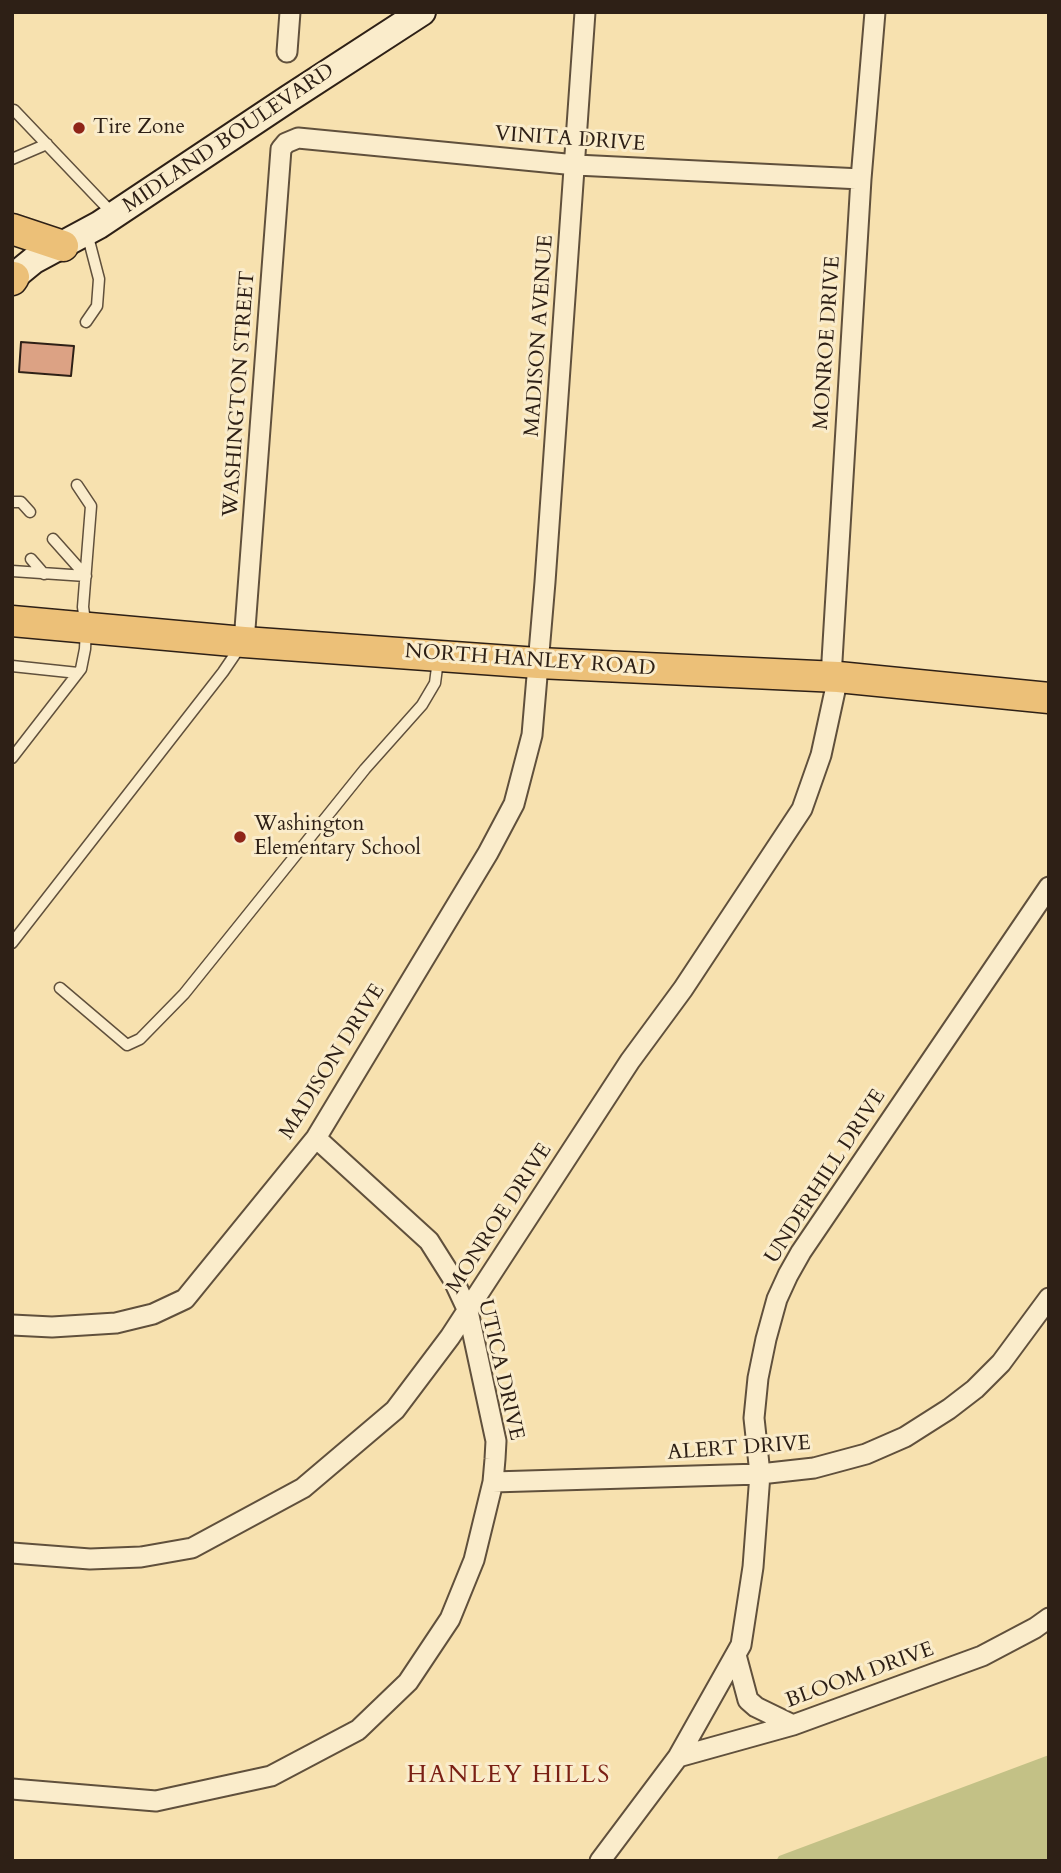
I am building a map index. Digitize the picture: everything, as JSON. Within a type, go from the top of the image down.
[{"type":"main road","name":"MIDLAND BOULEVARD","points":[[17,271],[114,215],[422,12]]},
{"type":"main road","points":[[12,229],[75,239]]},
{"type":"main road","points":[[12,601],[43,624]]},
{"type":"main road","name":"NORTH HANLEY ROAD","points":[[12,621],[244,642],[538,663],[834,677],[1049,698]]},
{"type":"street","points":[[287,52],[290,12]]},
{"type":"street","name":"MADISON AVENUE","points":[[538,663],[585,12]]},
{"type":"street","name":"MONROE DRIVE","points":[[12,1553],[103,1559],[141,1557],[192,1548],[303,1488],[395,1410],[468,1311],[630,1061],[683,989],[802,809],[821,755],[834,677],[861,179],[875,12]]},
{"type":"street","name":"VINITA DRIVE","points":[[281,149],[286,143],[298,138],[576,165],[861,179]]},
{"type":"street","name":"WASHINGTON STREET","points":[[244,642],[281,149]]},
{"type":"street","name":"MADISON DRIVE","points":[[12,1325],[52,1328],[116,1323],[153,1314],[185,1299],[316,1138],[488,853],[514,804],[532,735],[538,663]]},
{"type":"street","name":"UNDERHILL DRIVE","points":[[600,1861],[678,1758],[741,1645],[753,1567],[761,1474],[754,1418],[758,1378],[777,1299],[788,1275],[800,1252],[1049,887]]},
{"type":"street","name":"UTICA DRIVE","points":[[12,1789],[156,1801],[271,1776],[358,1731],[408,1682],[450,1619],[474,1560],[494,1482],[496,1441],[468,1311],[453,1279],[429,1241],[316,1138]]},
{"type":"street","name":"ALERT DRIVE","points":[[494,1482],[761,1474],[814,1468],[866,1454],[905,1437],[975,1389],[1001,1363],[1049,1298]]},
{"type":"street","name":"BLOOM DRIVE","points":[[678,1758],[793,1725],[982,1656],[1049,1618]]},
{"type":"street","name":"UNDERHILL DRIVE","points":[[736,1655],[748,1700],[756,1707],[793,1725]]},
{"type":"lane","points":[[12,110],[114,215]]},
{"type":"lane","points":[[12,159],[47,144]]},
{"type":"lane","points":[[75,239],[100,279],[97,306],[86,322]]},
{"type":"lane","points":[[12,758],[81,669],[85,652],[83,607],[91,506],[77,485]]},
{"type":"lane","points":[[12,502],[21,502],[30,512]]},
{"type":"lane","points":[[53,539],[86,576]]},
{"type":"lane","points":[[31,558],[44,574]]},
{"type":"lane","points":[[12,571],[86,576]]},
{"type":"lane","points":[[12,943],[244,642]]},
{"type":"lane","points":[[60,988],[127,1045],[140,1039],[184,995],[356,779],[422,705],[435,683],[438,656]]},
{"type":"lane","points":[[12,666],[78,673]]},
{"type":"shaded area","points":[[1049,1755],[1049,1861],[776,1861],[779,1856]]},
{"type":"building","points":[[21,342],[74,346],[71,376],[19,372]]},
{"type":"place","name":"Tire Zone","points":[[79,128]]},
{"type":"place","name":"Washington Elementary School","points":[[240,837]]},
{"type":"district","name":"HANLEY HILLS","points":[[509,1776]]}]
